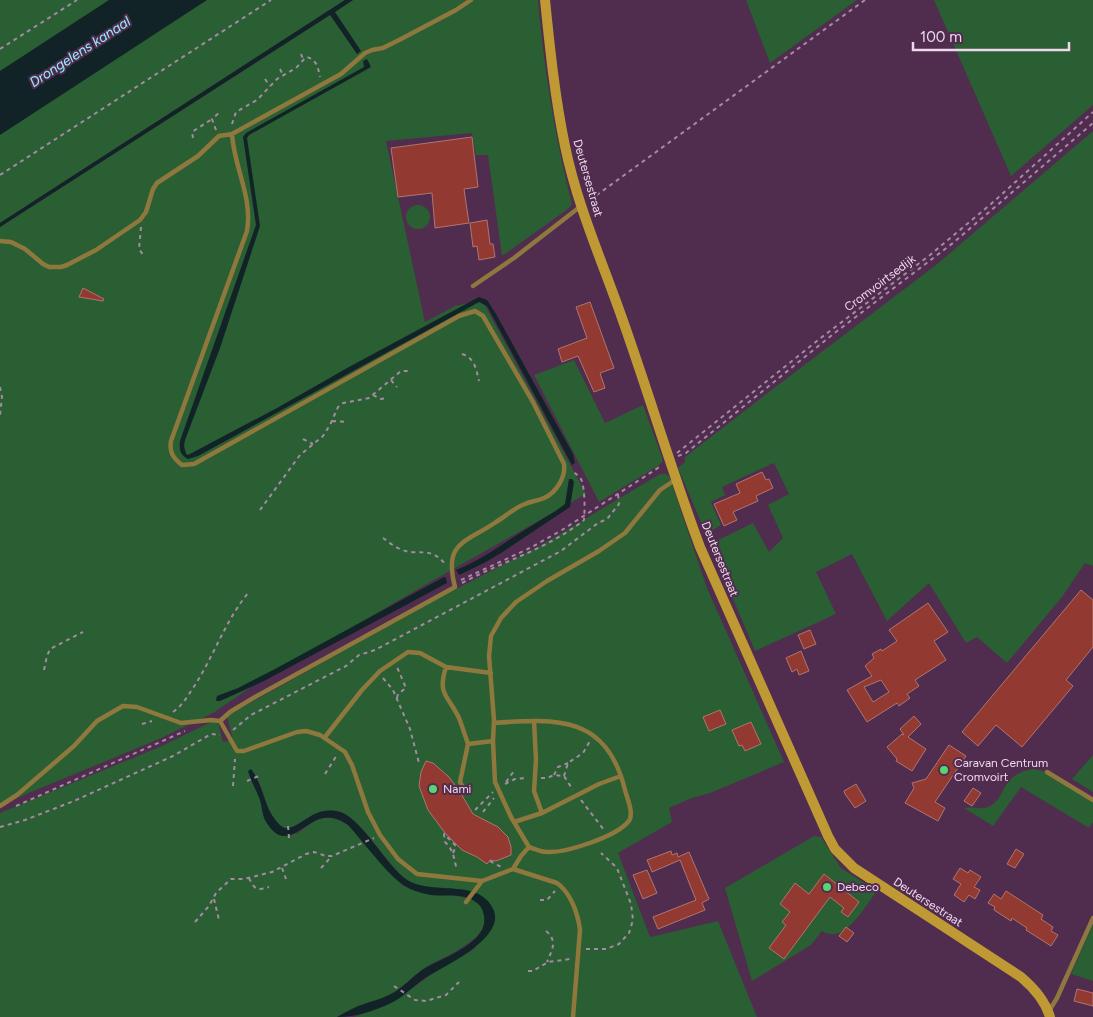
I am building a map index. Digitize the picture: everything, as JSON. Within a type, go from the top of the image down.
[{"type":"street","name":"Deutersestraat","points":[[545,0],[549,43],[565,145],[581,206],[700,547],[835,850],[847,863],[864,876],[1012,970],[1032,986],[1049,1014]]},
{"type":"lane","points":[[0,241],[11,242],[26,249],[49,266],[61,267],[96,250],[140,220],[157,183],[198,156],[219,136],[231,134],[341,74],[365,53],[383,48],[401,39],[471,0]]},
{"type":"lane","points":[[0,806],[69,751],[96,721],[108,713],[123,706],[132,705],[182,723],[220,721],[230,712],[255,696],[455,587],[451,572],[453,557],[461,542],[496,522],[514,509],[550,494],[561,481],[564,473],[564,464],[533,402],[483,316],[474,311],[459,316],[194,464],[182,465],[175,459],[170,448],[171,441],[247,231],[248,211],[231,134]]},
{"type":"lane","points":[[474,286],[514,258],[581,206]]},
{"type":"lane","points":[[494,723],[534,721],[570,724],[594,734],[613,756],[621,776],[631,814],[629,822],[607,836],[583,846],[548,852],[529,847],[514,822],[495,782],[491,636],[501,618],[516,602],[625,533],[660,490],[676,479]]},
{"type":"lane","points":[[325,737],[377,674],[408,652],[428,656],[446,667],[491,673]]},
{"type":"lane","points":[[446,667],[442,688],[458,717],[468,744],[460,782],[464,789]]},
{"type":"lane","points":[[220,721],[237,751],[244,751],[297,732],[313,732],[325,737],[340,748],[345,752],[352,765],[371,819],[385,842],[398,860],[417,874],[482,881],[513,869],[529,847]]},
{"type":"lane","points":[[534,721],[536,760],[534,791],[542,813]]},
{"type":"lane","points":[[468,744],[493,741]]},
{"type":"lane","points":[[1047,772],[1093,800]]},
{"type":"lane","points":[[514,822],[542,813],[599,784],[621,776]]},
{"type":"lane","points":[[513,869],[549,880],[563,887],[571,902],[579,924],[579,948],[573,1017]]},
{"type":"lane","points":[[466,902],[482,881]]},
{"type":"lane","points":[[1049,1014],[1093,918]]},
{"type":"path","points":[[0,49],[77,0]]},
{"type":"path","points":[[0,175],[272,0]]},
{"type":"path","points":[[581,206],[866,0]]},
{"type":"path","points":[[301,54],[303,60]]},
{"type":"path","points":[[231,134],[236,112],[257,100],[270,86],[283,75],[296,68],[306,57],[315,62],[320,85]]},
{"type":"path","points":[[280,69],[283,75]]},
{"type":"path","points":[[265,79],[270,86]]},
{"type":"path","points":[[193,138],[192,132],[221,111]]},
{"type":"path","name":"Cromvoirtsedijk","points":[[670,459],[822,337],[930,255],[991,204],[1093,112]]},
{"type":"path","points":[[212,119],[219,136]]},
{"type":"path","points":[[670,459],[686,453],[832,335],[953,243],[1093,122]]},
{"type":"path","points":[[140,220],[140,249],[144,256]]},
{"type":"path","points":[[462,354],[471,358],[476,367],[479,381]]},
{"type":"path","points":[[260,510],[300,455],[323,436],[338,407],[343,403],[353,400],[364,400],[402,371],[409,371]]},
{"type":"path","points":[[391,380],[396,387]]},
{"type":"path","points":[[0,387],[2,397],[0,414]]},
{"type":"path","points":[[372,395],[381,399],[388,398]]},
{"type":"path","points":[[332,421],[346,422]]},
{"type":"path","points":[[303,439],[313,444]]},
{"type":"path","points":[[455,587],[534,551],[575,528],[584,520],[585,506],[582,481],[577,474],[564,464]]},
{"type":"path","points":[[0,826],[25,820],[74,801],[173,756],[211,734],[225,735],[251,715],[346,666],[359,655],[375,650],[561,551],[606,519],[619,504],[618,494]]},
{"type":"path","points":[[383,538],[399,549],[432,553],[442,560],[451,572]]},
{"type":"path","points":[[161,716],[164,713],[176,711],[182,704],[204,672],[230,621],[249,592]]},
{"type":"path","points":[[44,670],[50,649],[83,632]]},
{"type":"path","points":[[395,660],[406,688],[398,694],[397,698]]},
{"type":"path","points":[[377,674],[390,685],[397,698],[410,729],[419,763]]},
{"type":"path","points":[[554,775],[558,767],[583,753],[594,734]]},
{"type":"path","points":[[325,774],[340,748]]},
{"type":"path","points":[[233,786],[237,751]]},
{"type":"path","points":[[568,763],[564,776],[576,795],[602,825],[607,836]]},
{"type":"path","points":[[247,781],[261,775]]},
{"type":"path","points":[[475,810],[497,787],[515,780],[547,778],[554,775],[564,776]]},
{"type":"path","points":[[288,826],[289,838]]},
{"type":"path","points":[[453,853],[456,846],[444,834],[445,842],[452,848],[453,853],[458,874],[462,879]]},
{"type":"path","points":[[195,922],[214,899],[216,893],[231,879],[249,878],[272,872],[306,854],[314,852],[332,856],[375,838]]},
{"type":"path","points":[[579,948],[590,950],[619,944],[629,933],[634,920],[632,904],[617,868],[601,853]]},
{"type":"path","points":[[321,868],[332,856]]},
{"type":"path","points":[[282,868],[286,879]]},
{"type":"path","points":[[249,878],[256,889],[269,888]]},
{"type":"path","points":[[540,900],[547,900],[555,892],[554,886],[549,880]]},
{"type":"path","points":[[214,899],[219,920]]},
{"type":"path","points":[[546,931],[553,939],[554,945],[547,962]]},
{"type":"path","points":[[528,971],[532,971],[547,962],[578,959]]},
{"type":"path","points":[[394,986],[415,1000],[426,1001],[446,995],[460,982]]},
{"type":"green space","points":[[0,0],[345,0],[0,223]]},
{"type":"green space","points":[[353,0],[538,0],[543,52],[551,103],[560,154],[572,204],[568,209],[502,256],[488,155],[476,155],[472,133],[386,141],[425,322],[455,306],[482,300],[586,494],[257,683],[213,713],[159,739],[0,805],[0,227]]},
{"type":"green space","points":[[746,0],[857,0],[770,63]]},
{"type":"green space","points":[[934,0],[1093,0],[1093,105],[1011,176]]},
{"type":"green space","points":[[1093,131],[1093,566],[1085,563],[1062,597],[1007,663],[977,637],[966,643],[929,583],[887,621],[852,554],[816,572],[836,614],[755,651],[710,544],[753,523],[769,552],[783,538],[768,505],[789,494],[774,463],[722,487],[725,495],[711,502],[721,525],[706,534],[678,468],[685,462],[685,457],[936,265]]},
{"type":"green space","points":[[418,205],[427,208],[430,217],[427,226],[418,229],[409,226],[406,217],[409,208]]},
{"type":"green space","points":[[574,360],[605,423],[643,405],[662,457],[662,462],[658,466],[599,502],[534,375]]},
{"type":"green space","points":[[660,474],[667,474],[670,478],[707,588],[784,762],[669,808],[672,822],[618,853],[650,937],[718,921],[757,1017],[354,1017],[393,1002],[439,969],[473,950],[489,931],[495,919],[471,891],[430,888],[407,880],[363,830],[345,814],[337,811],[325,813],[306,819],[292,827],[284,828],[272,815],[260,785],[251,769],[250,778],[257,790],[267,822],[297,834],[309,824],[321,819],[333,818],[348,825],[403,886],[473,899],[484,911],[486,922],[481,932],[459,950],[423,969],[390,995],[357,1007],[337,1017],[0,1017],[0,813],[162,746],[217,719],[223,742],[233,740],[227,716],[431,602],[543,544]]},
{"type":"green space","points":[[1093,755],[1093,792],[1072,779]]},
{"type":"green space","points":[[1034,769],[1043,771],[1093,802],[1093,822],[1089,828],[1021,787],[993,826],[964,808],[988,807],[999,798],[1014,776]]},
{"type":"green space","points":[[814,836],[821,837],[841,868],[877,891],[846,929],[830,934],[822,931],[811,945],[752,981],[725,888]]},
{"type":"green space","points":[[1093,924],[1093,981],[1071,974]]},
{"type":"water","name":"Drongelens kanaal","points":[[109,0],[207,0],[0,135],[0,71]]},
{"type":"water","points":[[345,0],[353,0],[335,12],[361,51],[357,54],[330,15],[0,227],[0,223]]},
{"type":"water","points":[[367,59],[371,67],[249,135],[247,138],[260,226],[220,348],[185,440],[186,454],[188,455],[277,408],[479,297],[487,300],[496,314],[573,454],[575,463],[572,465],[487,306],[479,302],[198,456],[188,459],[182,454],[180,441],[256,225],[243,137],[246,133],[364,67],[363,61]]},
{"type":"water","points":[[569,479],[572,479],[574,482],[570,507],[501,553],[459,575],[456,570],[486,555],[565,504]]},
{"type":"water","points":[[444,577],[447,583],[264,681],[220,701],[216,700],[217,696],[238,688],[275,669]]},
{"type":"water","points":[[251,769],[260,785],[268,808],[277,822],[284,828],[296,826],[319,812],[336,811],[346,815],[364,831],[391,865],[409,881],[419,885],[468,891],[479,894],[488,901],[494,911],[495,921],[490,932],[470,951],[425,978],[396,1001],[365,1013],[337,1017],[394,993],[422,970],[462,949],[479,935],[484,926],[483,911],[478,904],[469,898],[426,894],[405,886],[383,867],[348,825],[339,820],[323,818],[287,836],[273,831],[264,817],[260,800],[248,771]]},
{"type":"building","points":[[472,137],[478,187],[464,189],[469,223],[435,228],[432,193],[398,197],[391,148]]},
{"type":"building","points":[[487,220],[490,244],[493,244],[495,257],[479,260],[477,246],[473,247],[470,223]]},
{"type":"building","points":[[83,288],[104,299],[103,301],[79,297]]},
{"type":"building","points":[[590,302],[614,368],[600,373],[605,388],[594,392],[578,356],[562,362],[558,349],[587,338],[576,307]]},
{"type":"building","points":[[762,472],[766,480],[769,479],[773,488],[756,496],[758,501],[733,512],[737,520],[724,526],[714,504],[740,493],[736,484]]},
{"type":"building","points":[[1081,590],[1093,600],[1093,647],[1066,680],[1073,686],[1022,747],[996,725],[978,746],[962,732]]},
{"type":"building","points":[[928,603],[948,632],[934,641],[946,660],[915,680],[919,686],[907,694],[910,698],[899,706],[897,703],[867,722],[847,690],[872,676],[865,666],[874,658],[872,654],[881,649],[882,651],[897,641],[889,630]],"holes":[[[881,680],[889,692],[873,702],[864,687]]]},
{"type":"building","points":[[810,630],[816,644],[804,649],[798,635]]},
{"type":"building","points":[[801,651],[809,671],[799,675],[797,669],[792,672],[786,658]]},
{"type":"building","points":[[720,710],[726,724],[709,731],[703,717]]},
{"type":"building","points":[[914,716],[921,724],[908,737],[926,749],[912,771],[896,761],[897,759],[887,747],[902,734],[904,735],[900,729]]},
{"type":"building","points":[[751,722],[761,744],[745,751],[742,745],[739,746],[732,730]]},
{"type":"building","points":[[949,745],[966,756],[935,802],[945,808],[938,821],[905,803],[914,788],[912,783],[926,779]]},
{"type":"building","points":[[426,761],[433,763],[449,777],[473,814],[498,827],[508,837],[511,855],[496,861],[490,860],[487,864],[462,850],[445,833],[428,810],[419,786],[421,772]]},
{"type":"building","points":[[856,784],[866,801],[855,808],[844,791]]},
{"type":"building","points":[[973,788],[981,793],[972,806],[964,801]]},
{"type":"building","points":[[1016,849],[1024,854],[1015,868],[1007,864]]},
{"type":"building","points":[[671,851],[672,855],[677,853],[678,857],[689,852],[709,899],[702,903],[705,910],[658,929],[653,917],[696,900],[680,860],[652,872],[647,860]]},
{"type":"building","points":[[960,868],[968,873],[970,870],[981,877],[974,887],[980,890],[975,899],[969,895],[964,902],[954,895],[961,884],[953,879]]},
{"type":"building","points":[[647,870],[657,893],[643,899],[633,875]]},
{"type":"building","points":[[824,874],[859,902],[848,917],[841,912],[844,908],[830,897],[784,959],[769,948],[786,925],[782,922],[790,912],[780,904],[795,883],[809,894]]},
{"type":"building","points":[[1006,891],[1043,915],[1041,919],[1053,927],[1051,931],[1058,935],[1051,946],[1026,930],[1027,928],[1012,918],[1011,921],[994,910],[995,907],[988,903],[994,894],[1001,899]]},
{"type":"building","points":[[846,927],[854,933],[847,942],[839,936]]},
{"type":"building","points":[[1077,989],[1093,993],[1093,1006],[1074,1001]]},
{"type":"place","name":"Caravan Centrum Cromvoirt","points":[[944,770]]},
{"type":"place","name":"Nami","points":[[433,789]]},
{"type":"place","name":"Debeco","points":[[827,887]]}]
